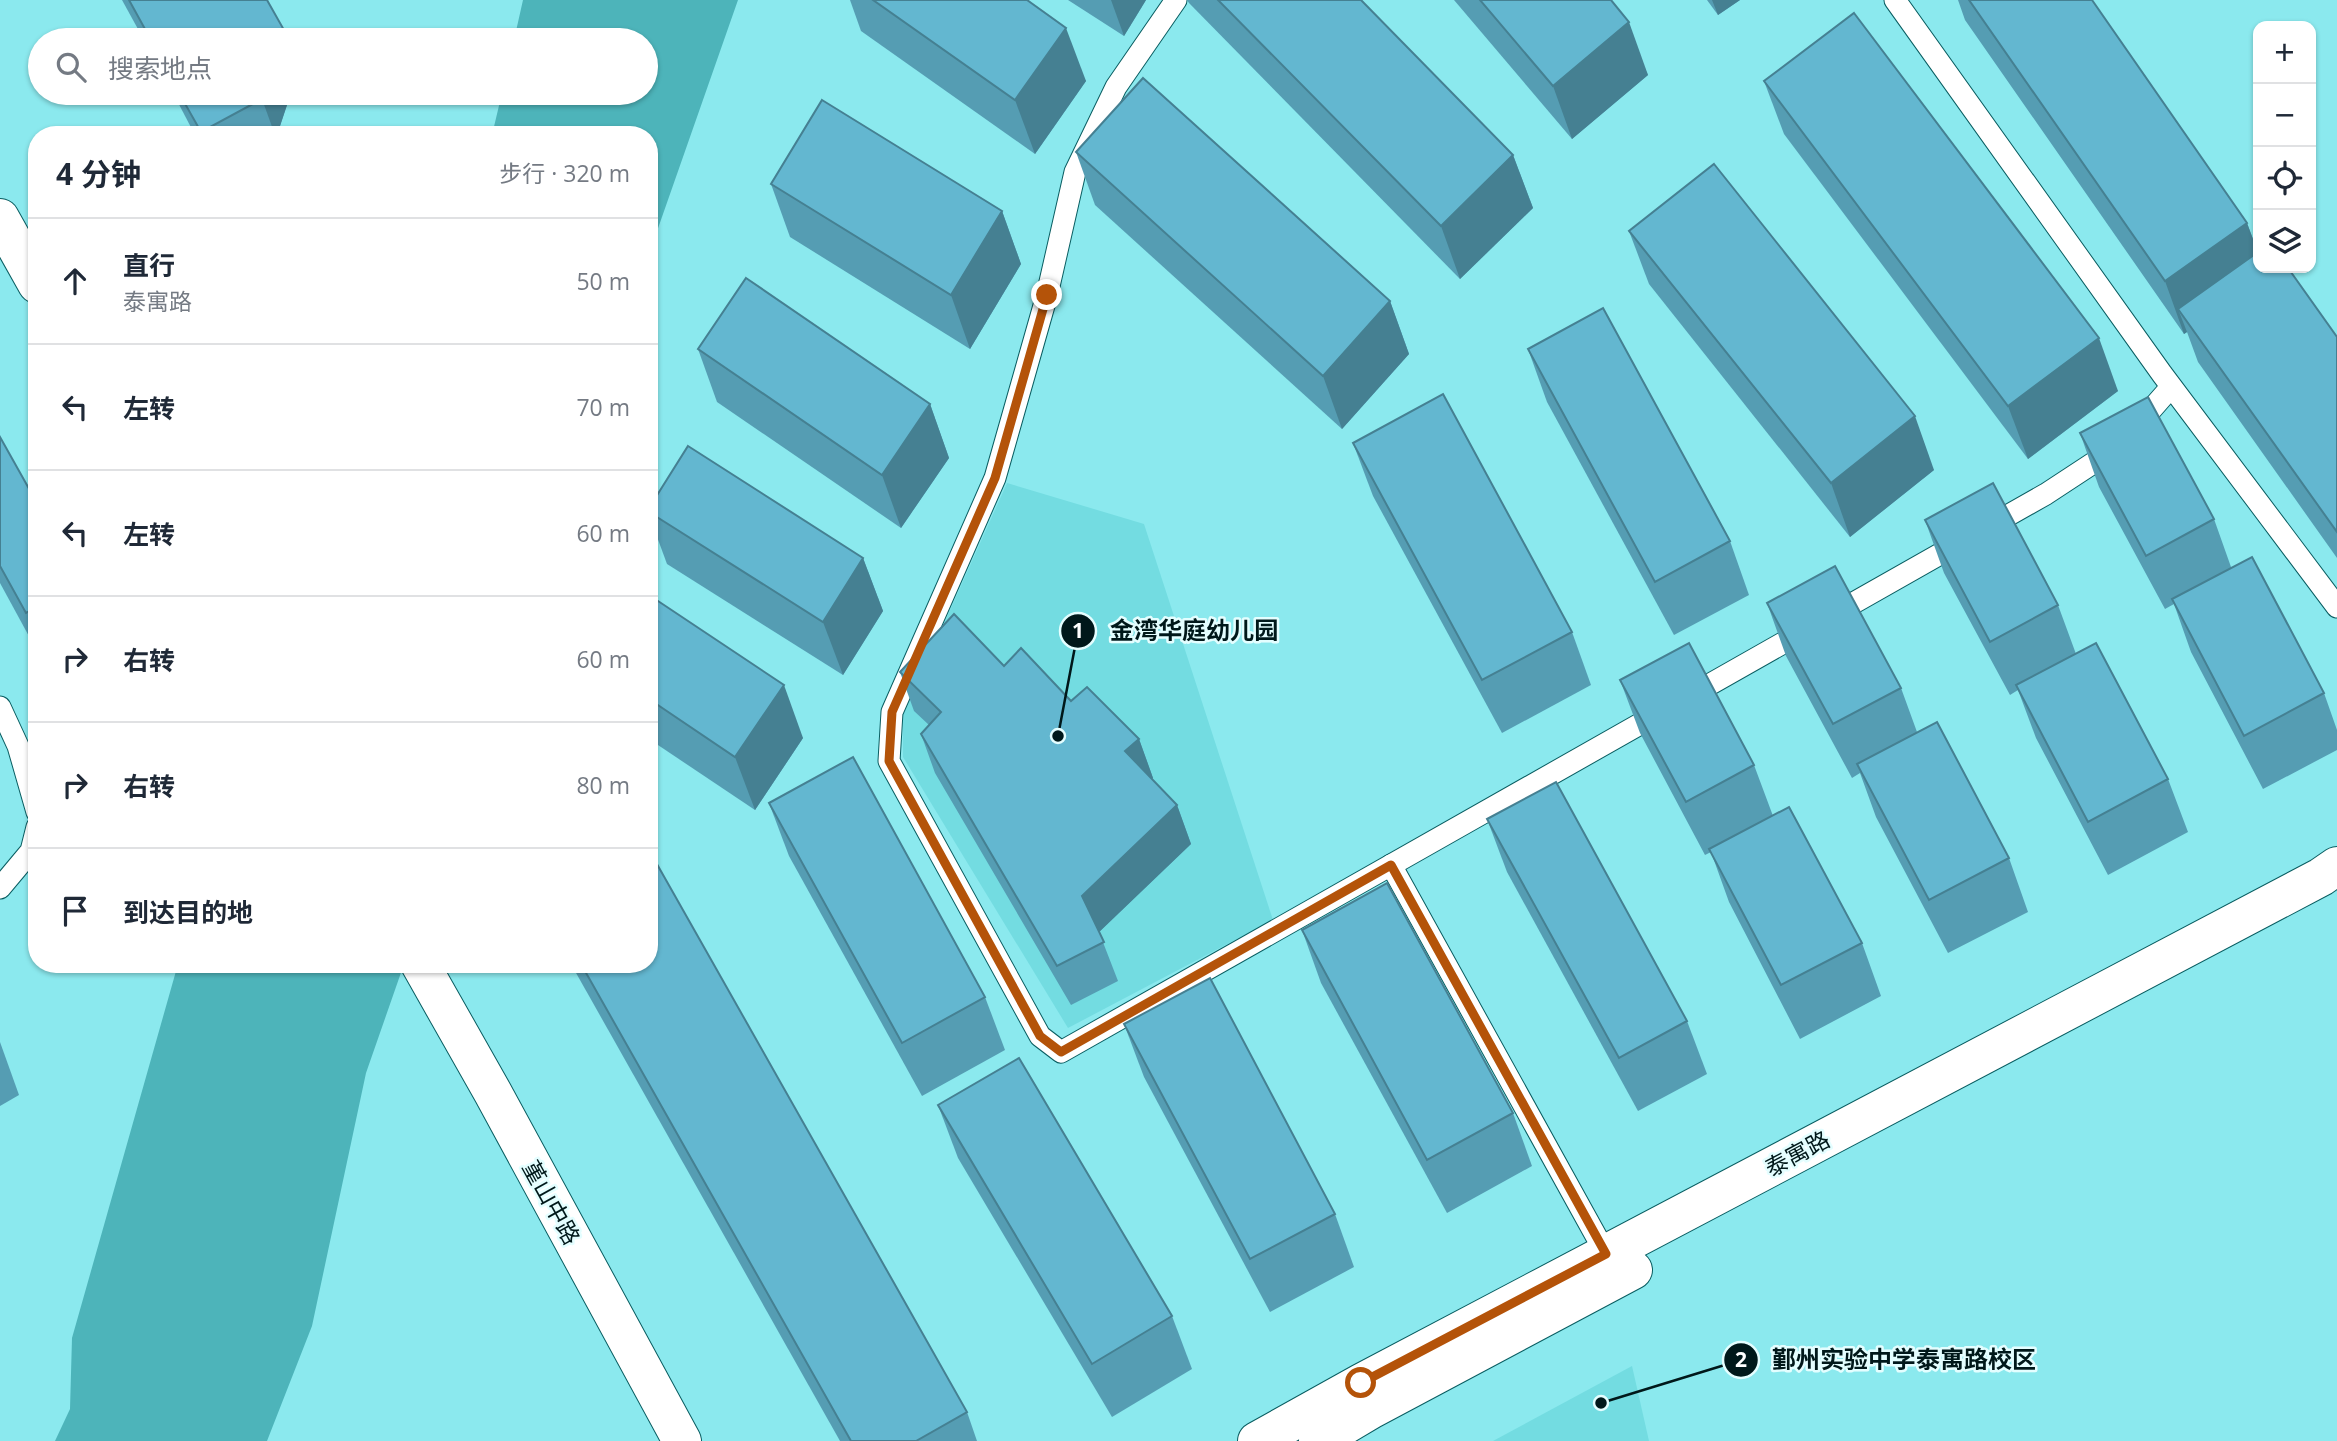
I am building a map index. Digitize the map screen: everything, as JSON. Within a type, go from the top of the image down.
[{"type":"main road","points":[[0,218],[28,268]]},
{"type":"main road","name":"泰寓路","points":[[1257,1441],[1361,1383],[2321,877],[2337,866]]},
{"type":"main road","name":"泰寓路","points":[[1318,1441],[1372,1409],[2337,895]]},
{"type":"main road","name":"堇山中路","points":[[424,973],[493,1093],[682,1441]]},
{"type":"lane","points":[[1176,0],[1116,87],[1075,172],[1047,295],[995,478],[892,712],[889,761],[1040,1036],[1061,1052],[2046,494],[2119,446],[2171,387]]},
{"type":"lane","points":[[1903,3],[2171,387],[2337,607]]},
{"type":"lane","points":[[0,707],[18,746],[28,781]]},
{"type":"lane","points":[[0,888],[28,854]]},
{"type":"lane","points":[[1391,865],[1606,1254]]},
{"type":"shaded area","points":[[523,0],[738,0],[658,228],[658,126],[494,126],[499,105],[658,105],[658,28],[517,28]]},
{"type":"shaded area","points":[[1007,483],[1144,524],[1273,920],[1068,1028],[903,757],[903,715]]},
{"type":"shaded area","points":[[175,973],[401,973],[366,1073],[312,1326],[267,1441],[55,1441],[70,1409],[72,1338]]},
{"type":"shaded area","points":[[1632,1366],[1649,1441],[1493,1441]]},
{"type":"building","points":[[129,0],[267,0],[283,28],[144,28]]},
{"type":"building","points":[[873,0],[1027,0],[1066,28],[1015,100]]},
{"type":"building","points":[[1218,0],[1361,0],[1513,155],[1441,226]]},
{"type":"building","points":[[1480,0],[1611,0],[1629,22],[1553,86]]},
{"type":"building","points":[[1969,0],[2092,0],[2247,223],[2165,281]]},
{"type":"building","points":[[1854,13],[2099,338],[2008,406],[1764,81]]},
{"type":"building","points":[[1143,78],[1390,301],[1323,376],[1076,152]]},
{"type":"building","points":[[822,100],[1002,211],[951,295],[771,184]]},
{"type":"building","points":[[186,105],[251,105],[212,126],[198,126]]},
{"type":"building","points":[[1714,164],[1915,416],[1831,483],[1629,231]]},
{"type":"building","points":[[2253,256],[2253,273],[2292,273],[2337,337],[2337,532],[2178,309]]},
{"type":"building","points":[[746,278],[930,404],[882,475],[698,349]]},
{"type":"building","points":[[1603,308],[1730,541],[1655,582],[1528,349]]},
{"type":"building","points":[[1443,394],[1572,632],[1482,680],[1353,443]]},
{"type":"building","points":[[2148,397],[2214,519],[2146,556],[2080,433]]},
{"type":"building","points":[[0,437],[28,487],[28,612],[26,613],[0,566]]},
{"type":"building","points":[[688,446],[863,558],[823,622],[658,518],[658,494]]},
{"type":"building","points":[[1993,483],[2058,605],[1990,642],[1925,520]]},
{"type":"building","points":[[2252,557],[2324,693],[2244,736],[2172,599]]},
{"type":"building","points":[[1835,566],[1901,688],[1833,724],[1767,603]]},
{"type":"building","points":[[658,601],[784,685],[735,757],[658,705]]},
{"type":"building","points":[[954,614],[1004,666],[1021,648],[1071,701],[1087,687],[1139,739],[1125,751],[1177,805],[1082,896],[1104,942],[1057,966],[921,734],[941,712],[900,672]]},
{"type":"building","points":[[1689,643],[1754,765],[1686,802],[1620,680]]},
{"type":"building","points":[[2096,643],[2168,779],[2088,822],[2016,685]]},
{"type":"building","points":[[1937,722],[2009,858],[1929,900],[1857,764]]},
{"type":"building","points":[[853,757],[985,997],[902,1043],[769,803]]},
{"type":"building","points":[[1556,782],[1687,1021],[1619,1058],[1487,819]]},
{"type":"building","points":[[1789,807],[1862,943],[1781,985],[1709,849]]},
{"type":"building","points":[[658,866],[967,1412],[916,1441],[851,1441],[586,973],[658,973]]},
{"type":"building","points":[[1387,883],[1513,1113],[1427,1160],[1302,930]]},
{"type":"building","points":[[1210,978],[1335,1214],[1250,1259],[1124,1024]]},
{"type":"building","points":[[1019,1058],[1172,1316],[1092,1364],[938,1105]]},
{"type":"place","name":"金湾华庭幼儿园","points":[[1058,736]]},
{"type":"place","name":"鄞州实验中学泰寓路校区","points":[[1601,1403]]},
{"type":"route","points":[[1047,295],[995,478],[892,712],[889,761],[1040,1036],[1061,1052],[1391,865],[1606,1254],[1361,1383]]}]
